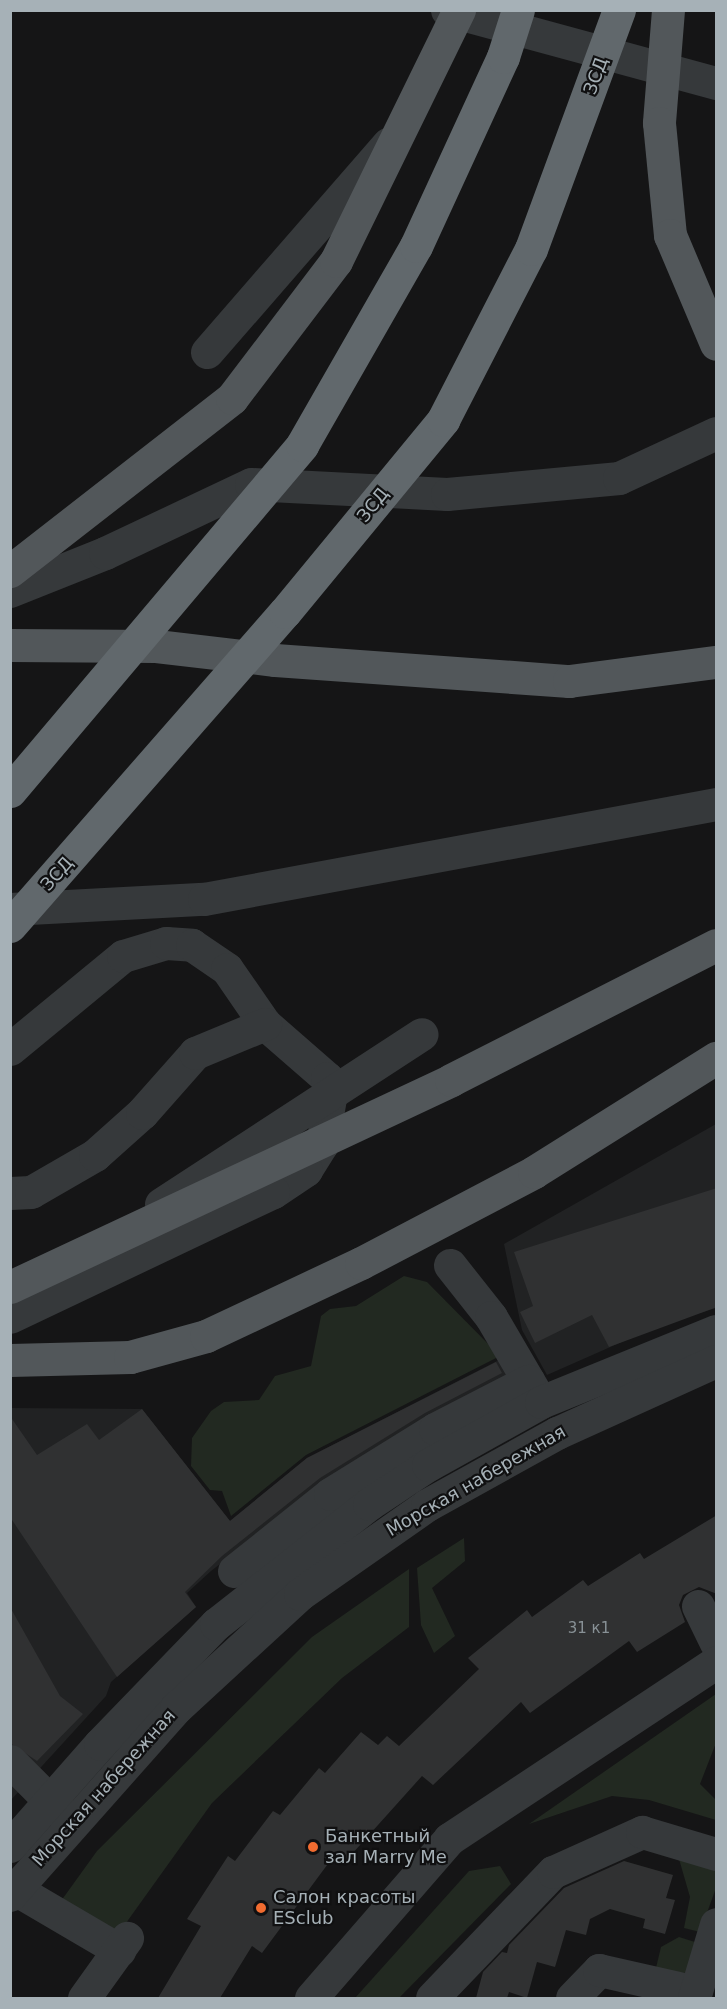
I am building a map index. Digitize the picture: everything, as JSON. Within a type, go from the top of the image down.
[{"type":"highway","name":"ЗСД","points":[[10,926],[285,612],[442,420],[531,249],[619,10]]},
{"type":"highway","points":[[10,791],[302,445],[416,246],[503,57],[511,16]]},
{"type":"main road","points":[[10,571],[232,398],[336,261],[409,120],[459,10]]},
{"type":"main road","points":[[668,10],[659,123],[670,235],[717,344]]},
{"type":"main road","points":[[10,645],[156,646],[275,660],[569,681],[717,662]]},
{"type":"main road","points":[[10,1287],[451,1080],[717,945]]},
{"type":"main road","points":[[10,1360],[130,1358],[206,1336],[361,1263],[534,1172],[716,1058]]},
{"type":"street","points":[[447,10],[511,16],[717,83]]},
{"type":"street","points":[[10,591],[105,553],[251,484],[312,411],[395,265],[511,16]]},
{"type":"street","points":[[207,352],[409,120]]},
{"type":"street","points":[[251,484],[447,494],[619,478],[717,433]]},
{"type":"street","points":[[10,909],[204,899],[717,804]]},
{"type":"street","points":[[10,1048],[123,956],[166,943],[192,945],[227,969],[265,1024],[327,1078],[329,1120],[306,1170],[273,1192],[10,1317]]},
{"type":"street","points":[[10,1193],[31,1192],[95,1155],[141,1113],[195,1053],[265,1024]]},
{"type":"street","points":[[92,1249],[422,1034]]},
{"type":"street","points":[[450,1265],[491,1317],[569,1427]]},
{"type":"street","name":"Морская набережная","points":[[10,1846],[49,1800],[186,1654],[254,1592],[428,1465],[545,1391],[717,1331]]},
{"type":"street","name":"Морская набережная","points":[[13,1892],[72,1823],[215,1668],[300,1594],[427,1505],[569,1427],[717,1361]]},
{"type":"street","points":[[234,1571],[330,1494],[435,1429],[545,1391]]},
{"type":"street","points":[[698,1606],[717,1643]]},
{"type":"street","points":[[311,1998],[449,1839],[717,1662]]},
{"type":"street","points":[[10,1761],[72,1823]]},
{"type":"street","points":[[432,1998],[553,1872],[642,1832],[717,1854]]},
{"type":"street","points":[[13,1892],[123,1944],[84,1998]]},
{"type":"street","points":[[572,1998],[599,1970],[695,1995],[717,1924]]},
{"type":"shaded area","points":[[716,1124],[716,1308],[658,1326],[547,1375],[522,1330],[504,1244]]},
{"type":"shaded area","points":[[404,1276],[427,1282],[500,1356],[306,1455],[231,1516],[222,1491],[210,1490],[191,1466],[192,1438],[211,1411],[224,1402],[259,1400],[275,1376],[311,1366],[321,1316],[330,1309],[356,1306]]},
{"type":"shaded area","points":[[503,1358],[514,1376],[326,1483],[211,1571],[187,1593],[196,1607],[111,1682],[106,1696],[11,1800],[11,1408],[142,1409],[230,1521],[307,1458]]},
{"type":"shaded area","points":[[464,1538],[465,1561],[432,1588],[455,1636],[434,1653],[421,1625],[417,1568]]},
{"type":"shaded area","points":[[409,1569],[409,1627],[342,1678],[212,1803],[116,1937],[61,1901],[97,1851],[312,1637]]},
{"type":"shaded area","points":[[716,1694],[716,1743],[700,1784],[716,1800],[716,1820],[649,1800],[612,1796],[529,1824]]},
{"type":"shaded area","points":[[679,1859],[716,1865],[716,1888],[700,1932],[684,1928],[690,1897]]},
{"type":"shaded area","points":[[500,1866],[511,1884],[399,1998],[355,1998],[469,1871]]},
{"type":"shaded area","points":[[679,1937],[698,1943],[689,1973],[655,1972],[661,1947]]},
{"type":"building","points":[[717,1188],[717,1307],[609,1347],[592,1315],[535,1343],[520,1312],[533,1306],[514,1252]]},
{"type":"building","points":[[496,1362],[502,1373],[425,1413],[320,1478],[222,1556],[185,1592],[196,1607],[117,1677],[10,1517],[10,1416],[37,1455],[87,1424],[99,1440],[142,1409],[230,1521],[307,1458]]},
{"type":"building","points":[[717,1515],[717,1594],[699,1587],[683,1595],[679,1605],[685,1622],[637,1652],[629,1641],[530,1713],[521,1702],[433,1785],[422,1776],[343,1864],[333,1857],[262,1953],[252,1946],[220,1998],[158,1998],[201,1926],[187,1919],[228,1856],[235,1861],[273,1811],[280,1815],[319,1768],[325,1773],[361,1732],[378,1745],[387,1736],[399,1746],[479,1669],[468,1658],[527,1610],[532,1617],[583,1580],[588,1586],[640,1553],[644,1559]]},
{"type":"building","points":[[10,1607],[60,1696],[83,1714],[37,1761],[10,1743]]},
{"type":"building","points":[[624,1861],[673,1875],[666,1898],[675,1900],[665,1934],[643,1928],[645,1919],[610,1909],[590,1919],[586,1935],[566,1930],[555,1967],[537,1962],[527,1998],[509,1992],[507,1998],[476,1998],[483,1972],[502,1952],[507,1953],[509,1945],[564,1888]]},
{"type":"place","name":"Банкетный зал Marry Me","points":[[313,1847]]},
{"type":"place","name":"Салон красоты ESclub","points":[[261,1908]]}]
